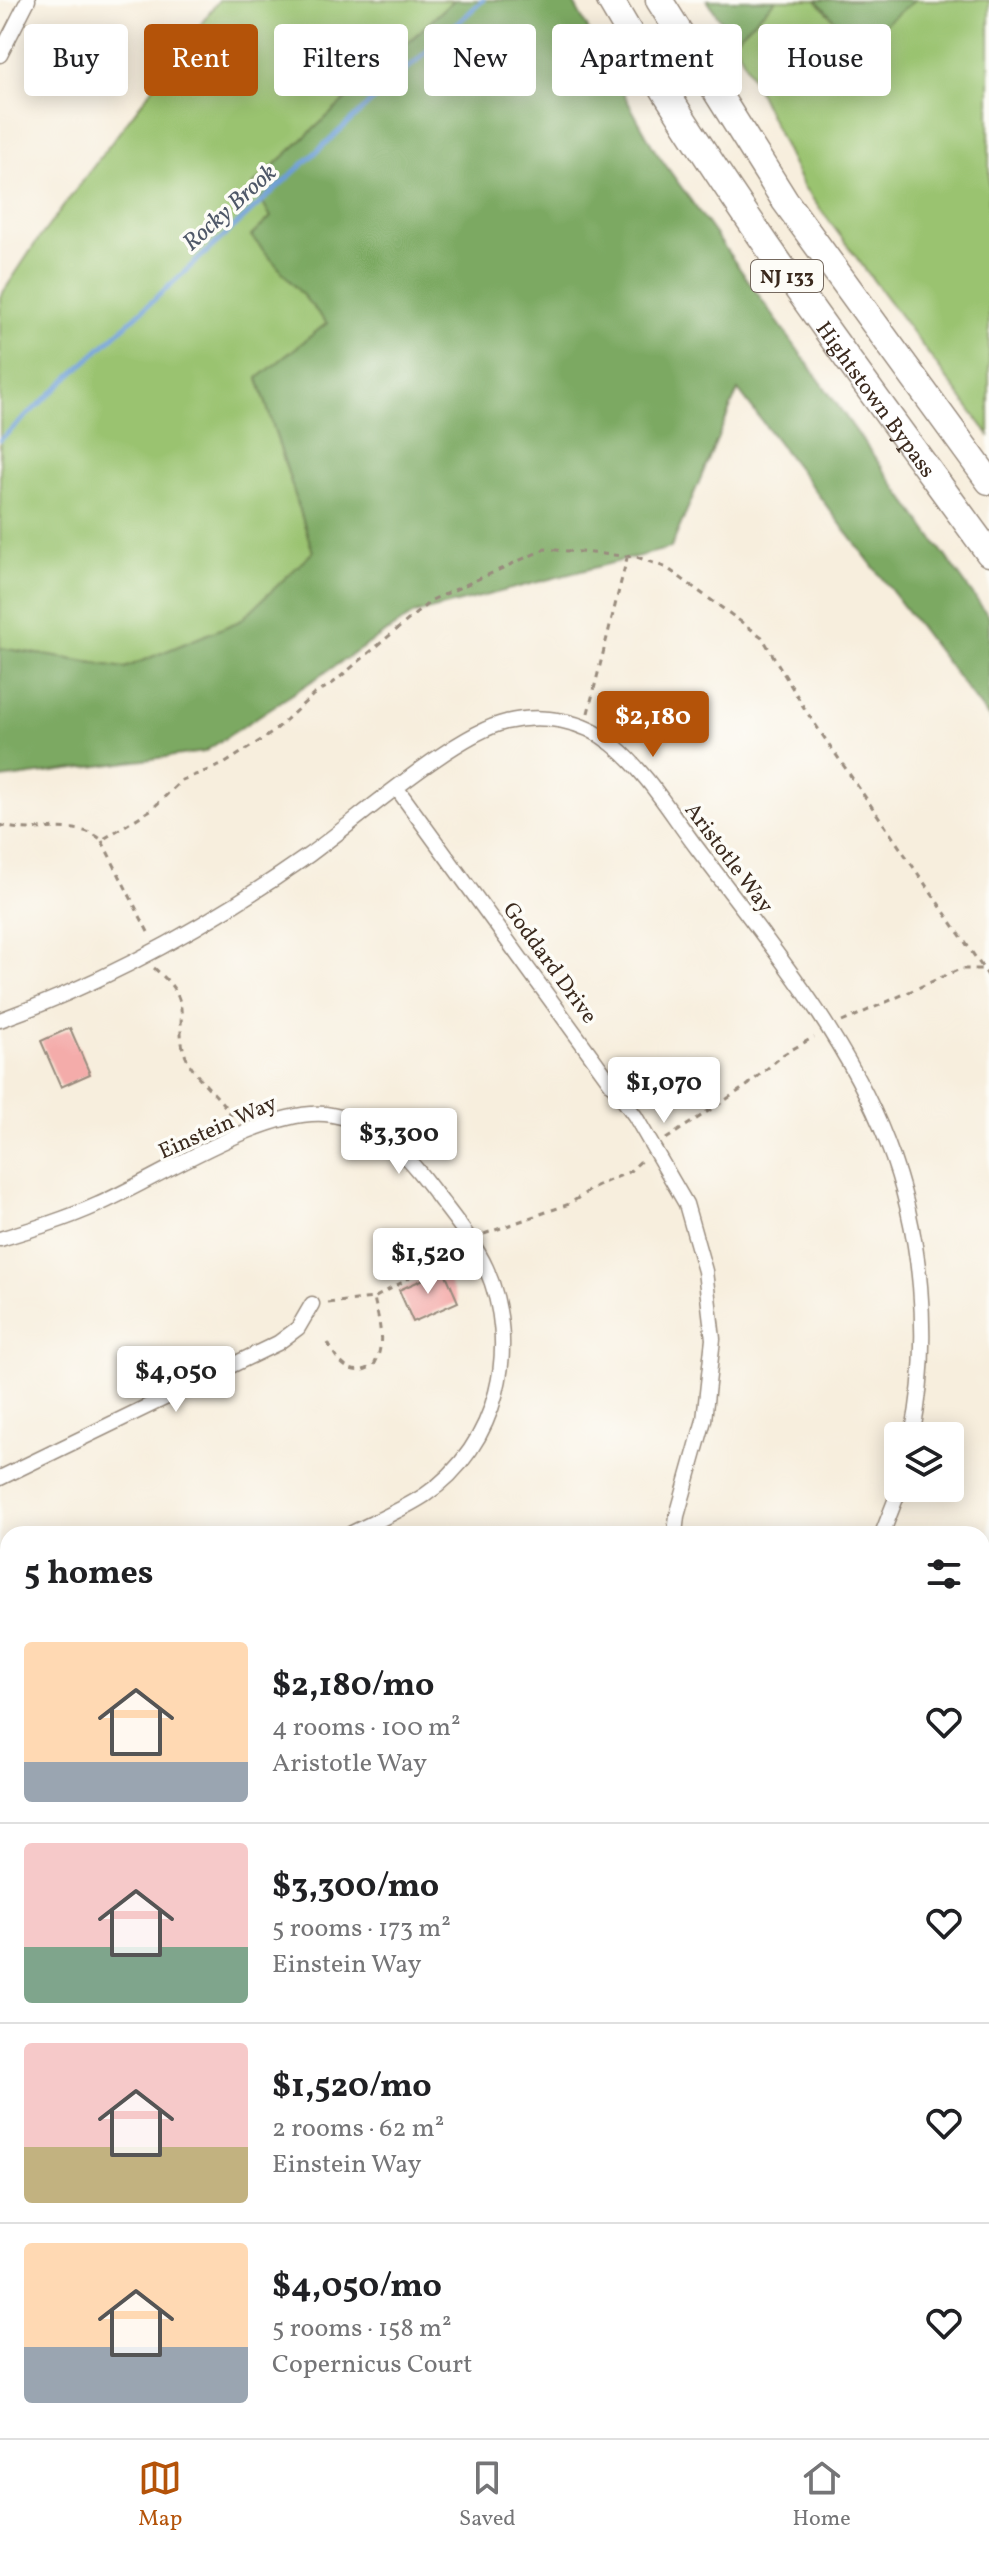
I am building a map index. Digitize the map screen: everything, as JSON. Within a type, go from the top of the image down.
[{"type":"highway","name":"Hightstown Bypass","points":[[610,0],[668,100],[750,225],[989,553]]},
{"type":"highway","name":"Hightstown Bypass","points":[[659,0],[785,201],[989,481]]},
{"type":"street","points":[[0,55],[28,0]]},
{"type":"street","name":"Aristotle Way","points":[[0,1020],[152,950],[305,857],[495,725],[527,718],[560,719],[584,728],[613,744],[633,764],[828,1029],[868,1097],[888,1144],[913,1239],[922,1332],[913,1422]]},
{"type":"street","name":"Goddard Drive","points":[[398,790],[656,1148],[686,1204],[698,1238],[713,1339],[704,1420],[676,1526]]},
{"type":"street","name":"Einstein Way","points":[[0,1239],[99,1205],[272,1122],[304,1114],[331,1114],[381,1133],[415,1166],[468,1238],[486,1270],[501,1318],[500,1372],[488,1418],[475,1443],[426,1494],[365,1526]]},
{"type":"street","points":[[0,1478],[278,1343],[298,1328],[312,1304]]},
{"type":"street","points":[[885,1526],[895,1502]]},
{"type":"path","points":[[584,728],[628,556]]},
{"type":"path","points":[[102,840],[152,950],[154,969],[176,991],[183,1013],[186,1057],[216,1092],[242,1135]]},
{"type":"path","points":[[312,1304],[374,1298],[406,1280],[455,1241],[569,1204],[596,1186],[629,1172],[682,1126],[748,1085],[784,1054],[828,1029],[960,969],[983,969]]},
{"type":"path","points":[[328,1343],[345,1368],[355,1371],[374,1365],[379,1356],[381,1333],[374,1298]]},
{"type":"green space","points":[[219,0],[454,0],[428,24],[424,24],[408,42],[408,24],[274,24],[274,96],[350,96],[254,184],[271,217],[252,236],[327,323],[258,378],[313,552],[240,621],[125,668],[0,648],[0,297],[35,244],[147,96],[258,96],[258,24],[201,24]]},
{"type":"green space","points":[[454,0],[572,0],[585,24],[552,24],[552,96],[625,96],[654,149],[989,617],[989,718],[738,390],[671,548],[414,614],[204,752],[0,779],[0,648],[125,668],[240,621],[313,552],[258,378],[327,323],[251,236],[271,217],[253,185],[350,96],[408,96],[408,42],[424,28],[424,96],[536,96],[536,24],[428,24]]},
{"type":"green space","points":[[707,0],[776,0],[742,32],[742,24],[723,24]]},
{"type":"green space","points":[[776,0],[816,0],[838,24],[758,24],[758,91],[742,57],[742,32]]},
{"type":"green space","points":[[816,0],[915,0],[885,24],[838,24]]},
{"type":"green space","points":[[915,0],[989,0],[989,435],[803,186],[760,96],[891,96],[891,24],[885,24]]},
{"type":"building","points":[[70,1028],[90,1074],[61,1087],[41,1041]]},
{"type":"building","points":[[444,1270],[458,1302],[413,1322],[399,1290]]},
{"type":"waterway","name":"Rocky Brook","points":[[0,440],[483,0]]}]
